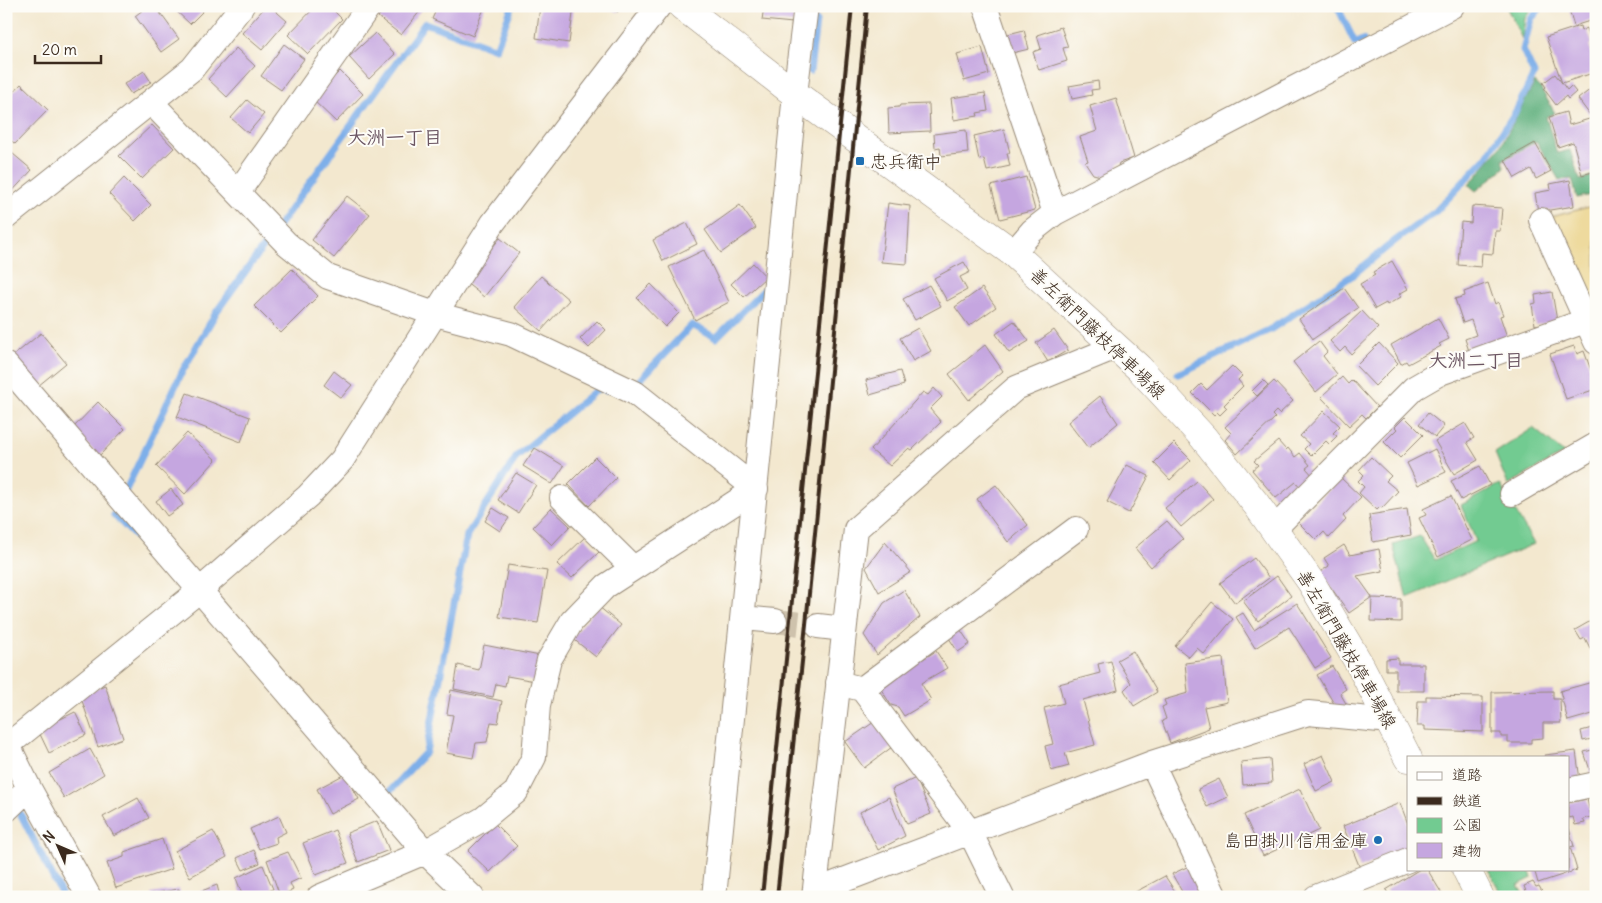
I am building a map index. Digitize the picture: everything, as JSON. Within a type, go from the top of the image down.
[{"type":"main road","name":"善左衛門藤枝停車場線","points":[[682,6],[794,94],[1014,253],[1138,368],[1203,437],[1256,504],[1312,582],[1360,665],[1407,756]]},
{"type":"main road","points":[[1466,870],[1480,897]]},
{"type":"street","points":[[6,217],[192,69],[242,6]]},
{"type":"street","points":[[238,192],[369,6]]},
{"type":"street","points":[[89,897],[29,788],[7,743],[200,590],[308,496],[342,460],[493,223],[660,6]]},
{"type":"street","points":[[714,897],[794,94],[806,6]]},
{"type":"street","points":[[985,6],[1055,213]]},
{"type":"street","points":[[1014,253],[1032,231],[1055,213],[1452,6]]},
{"type":"street","points":[[151,102],[286,243],[328,277],[435,314],[511,334],[635,393],[756,489]]},
{"type":"street","points":[[1541,220],[1590,318],[1596,342]]},
{"type":"street","points":[[1274,529],[1414,388],[1440,373],[1590,318]]},
{"type":"street","points":[[1116,347],[1016,388],[856,528],[814,894],[1152,763],[1308,712],[1390,721]]},
{"type":"street","points":[[6,366],[425,852],[472,897]]},
{"type":"street","points":[[1512,494],[1596,445]]},
{"type":"street","points":[[319,897],[425,852],[483,819],[516,792],[534,757],[538,705],[550,660],[572,621],[606,586],[756,489]]},
{"type":"street","points":[[562,498],[633,568]]},
{"type":"street","points":[[862,689],[1076,529]]},
{"type":"street","points":[[743,618],[774,621]]},
{"type":"street","points":[[818,626],[844,629]]},
{"type":"street","points":[[838,684],[862,689],[970,832],[1002,897]]},
{"type":"street","points":[[1152,763],[1215,897]]},
{"type":"street","points":[[1570,790],[1596,784]]},
{"type":"street","points":[[6,810],[29,788]]},
{"type":"street","points":[[1316,897],[1407,860]]},
{"type":"green space","points":[[1506,6],[1534,6],[1525,18],[1522,39]]},
{"type":"green space","points":[[1535,82],[1555,113],[1546,117],[1557,153],[1570,150],[1580,180],[1596,174],[1596,194],[1577,198],[1572,179],[1559,180],[1536,141],[1503,160],[1505,167],[1476,191],[1469,185],[1500,147]]},
{"type":"green space","points":[[1533,428],[1564,453],[1508,485],[1495,453]]},
{"type":"green space","points":[[1500,484],[1534,544],[1407,598],[1393,545],[1420,536],[1435,560],[1476,541],[1461,505]]},
{"type":"green space","points":[[1489,870],[1529,870],[1532,878],[1518,885],[1524,896],[1502,897]]},
{"type":"sand","points":[[1596,205],[1596,306],[1585,305],[1551,217]]},
{"type":"building","points":[[148,6],[155,6],[179,39],[161,52],[135,16]]},
{"type":"building","points":[[173,6],[208,6],[190,24]]},
{"type":"building","points":[[266,6],[270,6],[287,21],[262,50],[242,33]]},
{"type":"building","points":[[316,6],[329,6],[342,19],[308,54],[288,35]]},
{"type":"building","points":[[387,6],[424,6],[401,35],[378,17]]},
{"type":"building","points":[[438,6],[485,6],[473,36],[432,19]]},
{"type":"building","points":[[540,6],[574,6],[569,43],[536,38]]},
{"type":"building","points":[[603,6],[619,6],[618,12]]},
{"type":"building","points":[[764,6],[795,6],[793,23],[762,20]]},
{"type":"building","points":[[1568,6],[1596,6],[1596,19],[1574,26]]},
{"type":"building","points":[[1580,26],[1581,31],[1587,28],[1592,44],[1589,45],[1596,65],[1596,72],[1562,83],[1546,37]]},
{"type":"building","points":[[1061,27],[1068,47],[1063,48],[1067,61],[1039,70],[1033,52],[1041,49],[1037,35]]},
{"type":"building","points":[[1024,30],[1029,49],[1012,53],[1008,34]]},
{"type":"building","points":[[375,33],[395,54],[369,79],[349,57]]},
{"type":"building","points":[[284,44],[304,59],[281,90],[261,76]]},
{"type":"building","points":[[982,47],[989,74],[964,81],[957,54]]},
{"type":"building","points":[[236,48],[255,66],[227,97],[208,79]]},
{"type":"building","points":[[144,71],[151,82],[131,94],[124,84]]},
{"type":"building","points":[[340,71],[363,94],[336,122],[312,99]]},
{"type":"building","points":[[1555,74],[1567,90],[1571,86],[1576,92],[1568,99],[1566,96],[1556,105],[1544,89],[1546,87],[1543,83]]},
{"type":"building","points":[[1098,81],[1099,89],[1091,90],[1092,95],[1072,99],[1069,86]]},
{"type":"building","points":[[21,84],[48,110],[15,144],[6,136],[6,100]]},
{"type":"building","points":[[1596,85],[1596,110],[1590,115],[1578,99]]},
{"type":"building","points":[[985,93],[988,111],[977,113],[978,116],[954,120],[951,98]]},
{"type":"building","points":[[1116,98],[1134,158],[1119,163],[1117,170],[1105,177],[1093,174],[1085,162],[1088,161],[1080,137],[1097,131],[1090,106]]},
{"type":"building","points":[[247,100],[264,114],[248,133],[231,118]]},
{"type":"building","points":[[929,104],[930,131],[889,133],[888,108],[899,107],[900,105]]},
{"type":"building","points":[[1566,112],[1569,125],[1596,117],[1596,171],[1582,175],[1573,142],[1558,147],[1549,117]]},
{"type":"building","points":[[152,125],[174,148],[142,179],[119,156]]},
{"type":"building","points":[[1004,129],[1010,153],[1007,153],[1010,166],[987,171],[984,159],[979,160],[974,136]]},
{"type":"building","points":[[966,130],[968,153],[941,156],[940,147],[935,148],[934,134]]},
{"type":"building","points":[[1535,143],[1551,171],[1536,179],[1531,169],[1515,178],[1505,160]]},
{"type":"building","points":[[6,148],[32,170],[6,198]]},
{"type":"building","points":[[1026,177],[1035,210],[1000,219],[991,186]]},
{"type":"building","points":[[124,178],[151,205],[135,221],[109,194]]},
{"type":"building","points":[[1570,180],[1574,206],[1538,212],[1535,193],[1551,190],[1550,184]]},
{"type":"building","points":[[347,196],[370,214],[334,258],[312,240]]},
{"type":"building","points":[[888,203],[910,206],[907,264],[881,262]]},
{"type":"building","points":[[740,205],[756,228],[721,253],[705,230]]},
{"type":"building","points":[[1472,206],[1502,208],[1500,231],[1495,231],[1493,254],[1482,253],[1481,267],[1458,265],[1461,222],[1471,223]]},
{"type":"building","points":[[687,223],[697,244],[663,261],[653,240]]},
{"type":"building","points":[[500,238],[519,253],[484,297],[465,282]]},
{"type":"building","points":[[704,250],[729,302],[695,320],[669,267]]},
{"type":"building","points":[[1392,261],[1408,289],[1399,294],[1401,297],[1375,309],[1360,284],[1375,275],[1373,272]]},
{"type":"building","points":[[964,262],[970,272],[960,277],[967,290],[947,301],[934,278]]},
{"type":"building","points":[[753,263],[766,277],[744,297],[731,284]]},
{"type":"building","points":[[292,269],[318,296],[281,333],[254,306]]},
{"type":"building","points":[[541,276],[569,300],[541,331],[514,307]]},
{"type":"building","points":[[1488,283],[1495,304],[1498,302],[1503,315],[1500,316],[1507,337],[1469,351],[1465,339],[1476,335],[1471,320],[1463,323],[1455,299],[1465,296],[1464,292]]},
{"type":"building","points":[[651,284],[679,313],[665,327],[637,298]]},
{"type":"building","points":[[929,285],[941,306],[915,320],[903,299]]},
{"type":"building","points":[[982,288],[996,307],[969,326],[955,307]]},
{"type":"building","points":[[1344,288],[1358,308],[1313,339],[1299,319]]},
{"type":"building","points":[[1552,292],[1557,321],[1535,325],[1532,304],[1536,303],[1535,295]]},
{"type":"building","points":[[1362,311],[1378,328],[1351,354],[1345,347],[1340,352],[1330,341]]},
{"type":"building","points":[[1438,318],[1449,339],[1439,344],[1441,346],[1408,364],[1406,361],[1401,364],[1391,345]]},
{"type":"building","points":[[597,321],[606,330],[589,348],[580,339]]},
{"type":"building","points":[[1014,321],[1029,341],[1009,353],[996,334]]},
{"type":"building","points":[[918,328],[931,351],[913,361],[900,338]]},
{"type":"building","points":[[1054,330],[1068,350],[1048,362],[1036,343]]},
{"type":"building","points":[[41,333],[66,363],[38,386],[13,356]]},
{"type":"building","points":[[1319,341],[1327,352],[1323,356],[1337,374],[1316,392],[1293,362]]},
{"type":"building","points":[[1379,343],[1398,363],[1375,386],[1356,366]]},
{"type":"building","points":[[985,345],[1003,371],[969,400],[949,374]]},
{"type":"building","points":[[1574,346],[1577,354],[1584,351],[1596,384],[1596,389],[1566,399],[1550,354]]},
{"type":"building","points":[[1232,366],[1242,376],[1238,380],[1243,386],[1224,405],[1227,408],[1220,415],[1217,412],[1214,415],[1192,393],[1201,384],[1207,390]]},
{"type":"building","points":[[334,371],[352,385],[341,398],[324,385]]},
{"type":"building","points":[[900,371],[904,385],[870,395],[866,380]]},
{"type":"building","points":[[1342,377],[1348,384],[1352,380],[1377,407],[1366,418],[1362,414],[1349,426],[1321,397]]},
{"type":"building","points":[[1263,380],[1268,385],[1257,396],[1252,391]]},
{"type":"building","points":[[1274,381],[1293,401],[1279,414],[1276,411],[1272,415],[1275,418],[1237,454],[1225,440],[1231,433],[1225,427]]},
{"type":"building","points":[[934,388],[942,397],[930,409],[941,422],[912,450],[909,448],[890,466],[871,450],[923,392],[928,395]]},
{"type":"building","points":[[187,393],[250,417],[241,442],[177,417]]},
{"type":"building","points":[[1100,396],[1118,423],[1088,448],[1068,422]]},
{"type":"building","points":[[98,402],[125,429],[99,456],[72,429]]},
{"type":"building","points":[[1324,411],[1340,426],[1333,433],[1337,436],[1329,444],[1326,441],[1311,456],[1304,449],[1309,444],[1300,436]]},
{"type":"building","points":[[1428,413],[1444,426],[1435,437],[1419,424]]},
{"type":"building","points":[[1405,417],[1423,435],[1400,458],[1384,442],[1397,429],[1395,427]]},
{"type":"building","points":[[1465,423],[1474,438],[1467,442],[1478,460],[1454,474],[1435,441]]},
{"type":"building","points":[[187,433],[216,460],[185,494],[156,466]]},
{"type":"building","points":[[1278,441],[1286,450],[1288,448],[1295,457],[1300,453],[1310,465],[1306,468],[1314,477],[1301,488],[1296,482],[1276,498],[1252,470],[1258,465],[1254,461]]},
{"type":"building","points":[[1174,443],[1191,460],[1170,480],[1154,463]]},
{"type":"building","points":[[535,448],[564,466],[552,484],[523,466]]},
{"type":"building","points":[[1435,449],[1446,472],[1418,485],[1407,463]]},
{"type":"building","points":[[595,457],[616,478],[589,506],[568,484]]},
{"type":"building","points":[[1371,457],[1391,476],[1386,481],[1398,491],[1382,508],[1380,507],[1377,510],[1359,493],[1364,487],[1358,481],[1364,475],[1359,470]]},
{"type":"building","points":[[1127,465],[1149,476],[1129,513],[1107,502]]},
{"type":"building","points":[[1480,466],[1490,485],[1461,500],[1451,481]]},
{"type":"building","points":[[516,473],[536,485],[518,513],[498,500]]},
{"type":"building","points":[[1341,478],[1361,497],[1343,516],[1346,520],[1329,538],[1324,532],[1316,540],[1298,522]]},
{"type":"building","points":[[1197,481],[1213,499],[1181,527],[1165,508]]},
{"type":"building","points":[[996,485],[1028,525],[1008,542],[977,499]]},
{"type":"building","points":[[171,489],[183,505],[167,516],[156,501]]},
{"type":"building","points":[[1451,496],[1472,540],[1438,557],[1419,518],[1426,515],[1423,509]]},
{"type":"building","points":[[493,508],[509,518],[500,531],[485,521]]},
{"type":"building","points":[[551,508],[570,526],[552,545],[533,527]]},
{"type":"building","points":[[1407,509],[1411,535],[1373,542],[1369,515]]},
{"type":"building","points":[[1167,521],[1183,539],[1151,567],[1135,548]]},
{"type":"building","points":[[585,537],[599,552],[572,578],[557,564]]},
{"type":"building","points":[[885,542],[911,572],[879,592],[866,568]]},
{"type":"building","points":[[1344,545],[1350,555],[1379,549],[1383,571],[1357,576],[1372,597],[1349,613],[1320,572],[1329,566],[1324,558]]},
{"type":"building","points":[[1254,558],[1269,578],[1235,603],[1220,583]]},
{"type":"building","points":[[508,565],[547,571],[538,623],[499,617]]},
{"type":"building","points":[[1277,576],[1291,596],[1258,621],[1243,601]]},
{"type":"building","points":[[904,590],[920,617],[877,655],[864,635],[884,603]]},
{"type":"building","points":[[1372,598],[1401,599],[1401,622],[1371,621]]},
{"type":"building","points":[[1212,602],[1233,619],[1204,654],[1197,648],[1189,657],[1175,646]]},
{"type":"building","points":[[1297,603],[1331,658],[1315,668],[1289,627],[1255,648],[1236,617],[1243,613],[1254,630]]},
{"type":"building","points":[[598,606],[621,625],[596,657],[572,638]]},
{"type":"building","points":[[1596,618],[1596,639],[1594,640],[1596,649],[1592,652],[1585,638],[1581,640],[1575,630]]},
{"type":"building","points":[[958,626],[970,644],[958,652],[947,635]]},
{"type":"building","points":[[484,645],[540,656],[535,681],[507,676],[505,686],[496,684],[493,697],[454,689],[458,665],[479,670]]},
{"type":"building","points":[[936,651],[947,668],[921,683],[931,700],[904,716],[898,707],[891,705],[879,686]]},
{"type":"building","points":[[1133,651],[1157,692],[1134,706],[1124,690],[1131,683],[1117,660]]},
{"type":"building","points":[[1223,658],[1227,702],[1204,707],[1209,728],[1170,743],[1162,721],[1166,719],[1162,707],[1166,705],[1164,700],[1188,693],[1185,663]]},
{"type":"building","points":[[1398,658],[1398,664],[1424,664],[1424,691],[1396,691],[1396,670],[1386,670],[1386,659]]},
{"type":"building","points":[[1111,661],[1118,690],[1083,700],[1095,745],[1065,753],[1069,766],[1051,771],[1045,746],[1053,744],[1044,708],[1064,703],[1059,684],[1100,673],[1098,664]]},
{"type":"building","points":[[1332,666],[1346,689],[1340,693],[1348,707],[1336,707],[1317,675]]},
{"type":"building","points":[[1596,681],[1596,713],[1568,721],[1560,691]]},
{"type":"building","points":[[105,685],[123,738],[98,747],[80,695]]},
{"type":"building","points":[[451,690],[502,701],[498,723],[491,722],[487,742],[476,743],[473,758],[446,753],[453,715],[447,714]]},
{"type":"building","points":[[1553,691],[1553,699],[1560,699],[1561,723],[1543,723],[1543,738],[1531,739],[1531,743],[1508,743],[1508,737],[1501,737],[1501,733],[1492,733],[1492,692]]},
{"type":"building","points":[[1426,696],[1483,697],[1483,732],[1425,730],[1425,726],[1417,726],[1418,701],[1426,701]]},
{"type":"building","points":[[75,712],[86,735],[49,753],[38,730]]},
{"type":"building","points":[[874,722],[892,747],[864,768],[845,742]]},
{"type":"building","points":[[1596,727],[1596,738],[1583,741],[1581,731]]},
{"type":"building","points":[[90,749],[104,774],[64,798],[49,773]]},
{"type":"building","points":[[1596,749],[1596,778],[1593,779],[1584,752]]},
{"type":"building","points":[[1576,751],[1580,780],[1570,781],[1570,756],[1545,755]]},
{"type":"building","points":[[1323,755],[1335,782],[1316,791],[1304,764]]},
{"type":"building","points":[[1270,759],[1272,783],[1243,785],[1241,762]]},
{"type":"building","points":[[345,774],[359,799],[330,814],[317,789]]},
{"type":"building","points":[[916,778],[931,814],[907,824],[892,789]]},
{"type":"building","points":[[1219,779],[1228,797],[1207,807],[1198,789]]},
{"type":"building","points":[[1300,789],[1319,830],[1263,856],[1244,815]]},
{"type":"building","points":[[889,797],[905,836],[878,850],[860,812]]},
{"type":"building","points":[[138,798],[149,818],[114,836],[103,817]]},
{"type":"building","points":[[1587,799],[1591,817],[1583,819],[1585,823],[1575,825],[1573,817],[1570,818],[1570,803]]},
{"type":"building","points":[[1400,803],[1407,821],[1407,848],[1360,868],[1343,826]]},
{"type":"building","points":[[279,816],[286,832],[276,837],[277,843],[259,849],[250,829]]},
{"type":"building","points":[[377,821],[389,850],[358,862],[347,833]]},
{"type":"building","points":[[495,824],[517,846],[490,872],[468,851]]},
{"type":"building","points":[[335,830],[348,863],[316,875],[303,843]]},
{"type":"building","points":[[213,831],[227,857],[190,877],[175,851]]},
{"type":"building","points":[[1570,832],[1574,846],[1570,847]]},
{"type":"building","points":[[162,839],[172,869],[116,888],[107,863],[124,857],[124,852]]},
{"type":"building","points":[[1570,847],[1577,870],[1538,883],[1534,870],[1570,870]]},
{"type":"building","points":[[254,850],[260,863],[243,870],[237,858]]},
{"type":"building","points":[[288,852],[301,878],[290,883],[293,890],[280,896],[267,860]]},
{"type":"building","points":[[263,865],[273,889],[256,897],[243,897],[236,878]]},
{"type":"building","points":[[1189,866],[1206,897],[1185,897],[1172,874]]},
{"type":"building","points":[[1418,870],[1428,870],[1444,897],[1390,897],[1386,890]]},
{"type":"building","points":[[1165,876],[1176,893],[1169,897],[1126,897]]},
{"type":"building","points":[[1533,882],[1536,887],[1539,886],[1545,897],[1528,897],[1524,886]]},
{"type":"building","points":[[217,885],[220,897],[186,897]]},
{"type":"building","points":[[179,889],[181,897],[152,897],[151,894]]},
{"type":"waterway","points":[[154,555],[114,515],[183,370],[217,311],[425,23],[496,49],[512,6]]},
{"type":"waterway","points":[[1337,6],[1355,43],[1363,40]]},
{"type":"waterway","points":[[1178,374],[1271,329],[1350,277],[1436,211],[1486,158],[1516,111],[1534,74],[1523,50],[1531,19],[1542,6]]},
{"type":"waterway","points":[[810,71],[816,21]]},
{"type":"waterway","points":[[633,387],[692,325],[716,338],[765,289]]},
{"type":"waterway","points":[[391,790],[426,752],[467,535],[517,456],[600,387],[605,390]]},
{"type":"waterway","points":[[6,786],[63,897]]},
{"type":"tunnel","points":[[775,621],[818,626]]},
{"type":"railway","points":[[762,897],[852,6]]},
{"type":"railway","points":[[777,897],[867,6]]},
{"type":"place","name":"忠兵衛中","points":[[860,161]]},
{"type":"place","name":"島田掛川信用金庫","points":[[1378,840]]},
{"type":"district","name":"大洲一丁目","points":[[395,137]]},
{"type":"district","name":"大洲二丁目","points":[[1476,360]]}]
